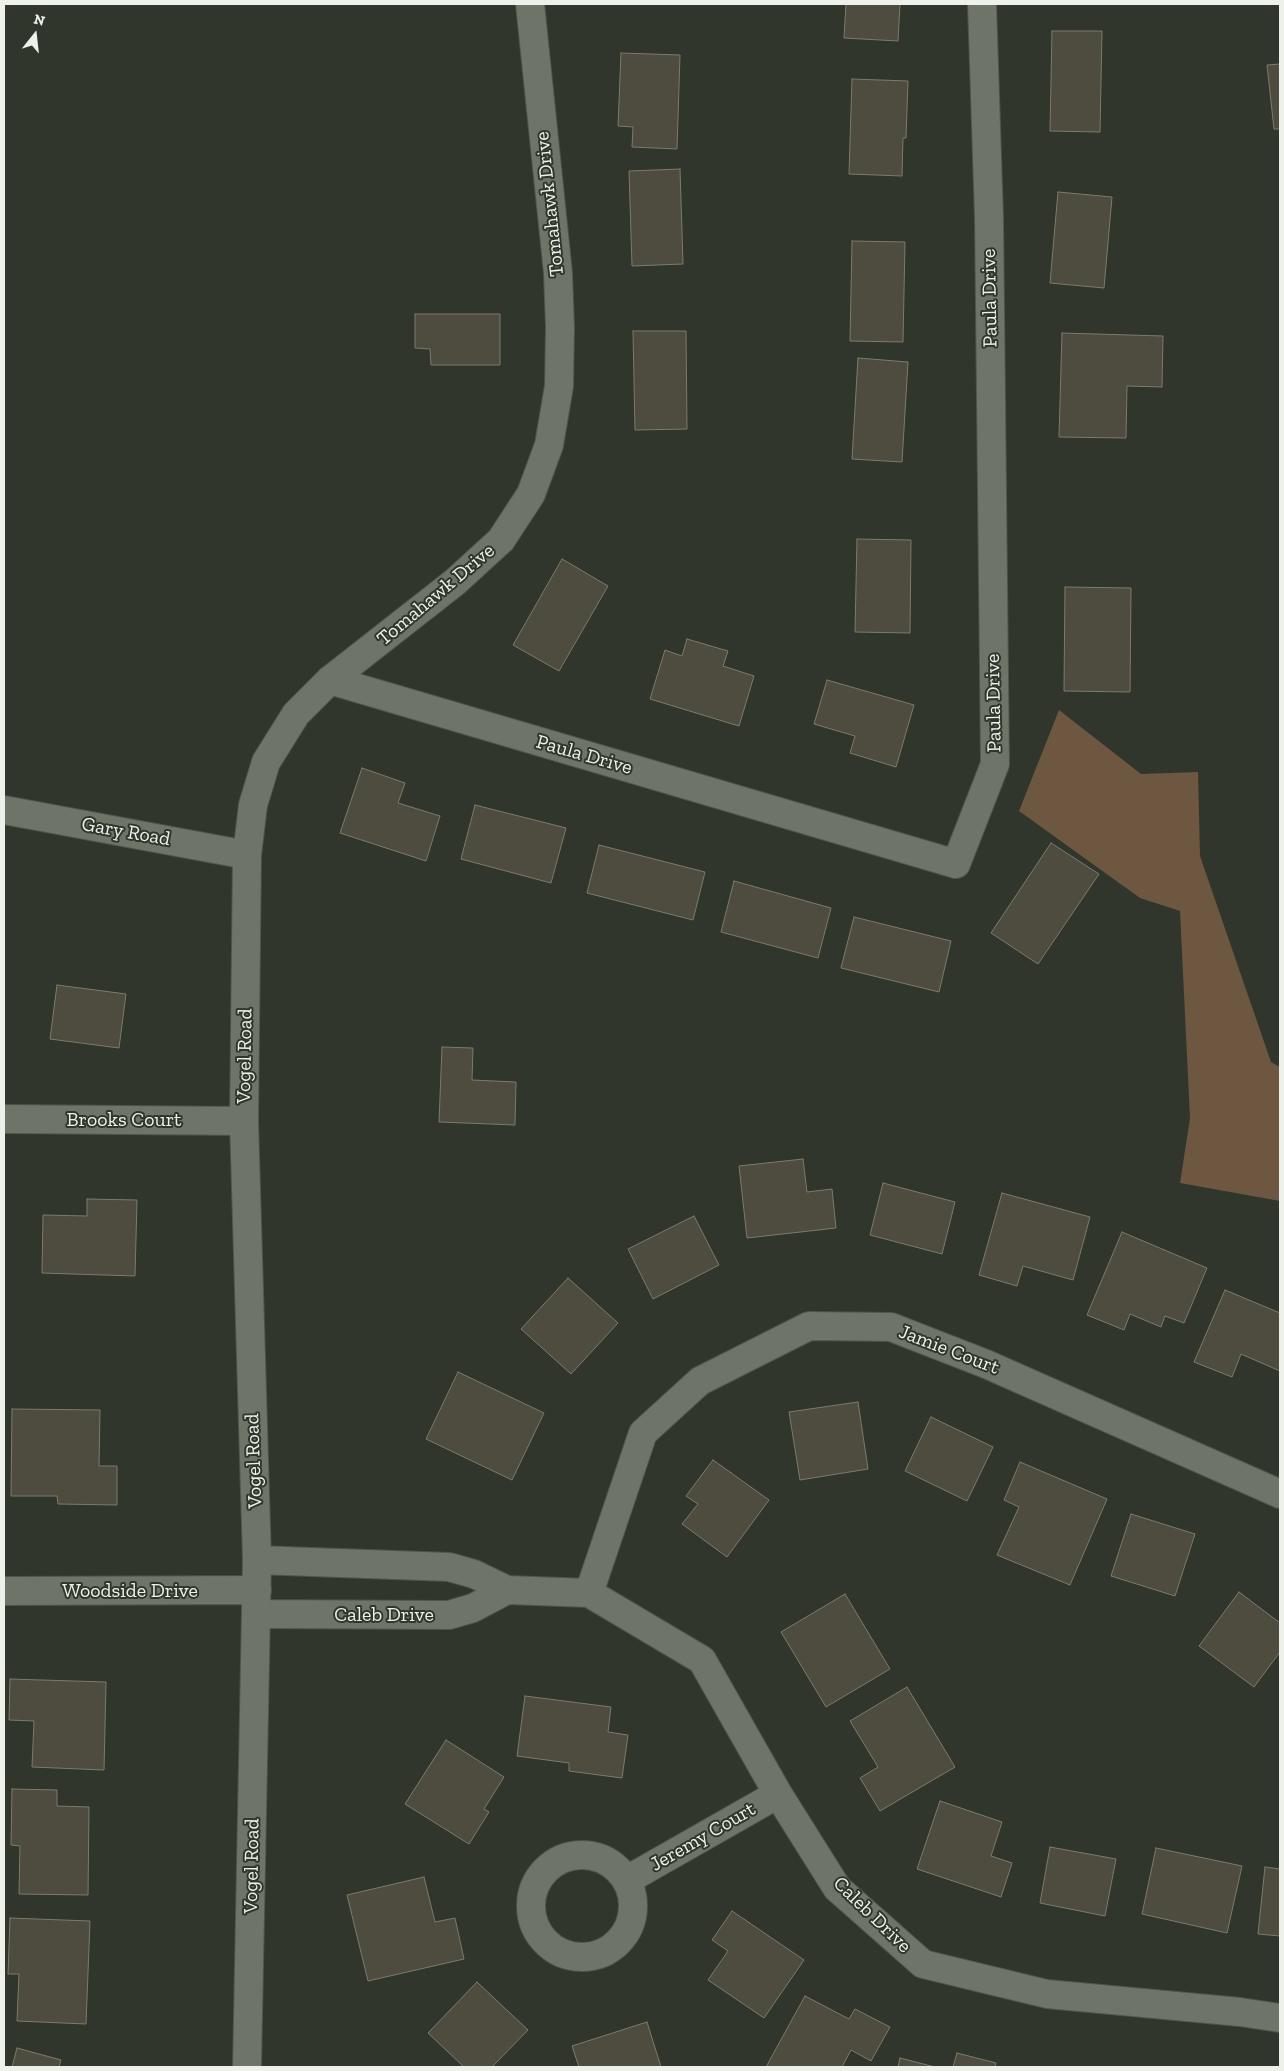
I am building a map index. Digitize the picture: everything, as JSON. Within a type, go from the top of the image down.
[{"type":"street","name":"Tomahawk Drive","points":[[247,855],[253,805],[266,762],[296,714],[330,680],[455,582],[501,540],[531,494],[549,445],[559,386],[560,319],[558,273],[530,4]]},
{"type":"street","name":"Paula Drive","points":[[330,680],[956,864],[994,764],[989,218],[982,4]]},
{"type":"street","name":"Gary Road","points":[[4,810],[247,855]]},
{"type":"street","name":"Vogel Road","points":[[247,855],[244,1121],[257,1560],[247,2067]]},
{"type":"street","name":"Brooks Court","points":[[4,1119],[244,1121]]},
{"type":"street","name":"Jamie Court","points":[[589,1593],[643,1433],[700,1381],[809,1326],[891,1327],[986,1364],[1280,1494]]},
{"type":"street","name":"Caleb Drive","points":[[257,1560],[449,1567],[474,1574],[507,1590],[589,1593],[702,1660],[778,1794],[838,1888],[923,1964],[1047,1994],[1240,2012],[1280,2018]]},
{"type":"street","name":"Caleb Drive","points":[[257,1602],[449,1615],[473,1608],[507,1590]]},
{"type":"street","name":"Woodside Drive","points":[[4,1591],[257,1602]]},
{"type":"street","name":"Jeremy Court","points":[[627,1880],[778,1794]]},
{"type":"shaded area","points":[[1059,710],[1141,774],[1198,772],[1200,856],[1271,1062],[1280,1067],[1280,1201],[1180,1183],[1190,1118],[1180,911],[1140,898],[1019,811]]},
{"type":"building","points":[[846,4],[900,4],[898,41],[844,38]]},
{"type":"building","points":[[1052,31],[1102,31],[1100,132],[1050,131]]},
{"type":"building","points":[[621,53],[680,55],[677,149],[632,147],[633,127],[618,126]]},
{"type":"building","points":[[1280,64],[1280,129],[1274,129],[1267,65]]},
{"type":"building","points":[[852,79],[908,81],[906,138],[903,138],[902,176],[849,174]]},
{"type":"building","points":[[680,169],[683,264],[632,266],[629,171]]},
{"type":"building","points":[[1058,192],[1112,197],[1104,288],[1050,283]]},
{"type":"building","points":[[852,241],[905,242],[903,342],[850,341]]},
{"type":"building","points":[[415,314],[500,314],[500,365],[431,365],[430,349],[415,348]]},
{"type":"building","points":[[633,331],[686,331],[687,429],[635,430]]},
{"type":"building","points":[[1062,333],[1163,336],[1162,387],[1127,386],[1126,438],[1059,437]]},
{"type":"building","points":[[858,358],[908,362],[902,462],[852,459]]},
{"type":"building","points":[[857,539],[911,540],[910,633],[855,632]]},
{"type":"building","points":[[562,559],[608,586],[559,671],[513,645]]},
{"type":"building","points":[[1065,587],[1131,588],[1130,692],[1064,691]]},
{"type":"building","points":[[687,639],[728,651],[723,666],[754,676],[739,726],[650,699],[665,650],[682,656]]},
{"type":"building","points":[[827,680],[914,705],[896,767],[850,753],[855,736],[814,724]]},
{"type":"building","points":[[362,768],[405,783],[398,803],[440,816],[426,861],[340,833]]},
{"type":"building","points":[[475,805],[566,828],[551,883],[461,859]]},
{"type":"building","points":[[1051,843],[1099,874],[1038,964],[991,933]]},
{"type":"building","points":[[599,845],[705,872],[693,920],[587,893]]},
{"type":"building","points":[[734,881],[831,908],[818,958],[721,932]]},
{"type":"building","points":[[854,917],[951,941],[939,992],[841,968]]},
{"type":"building","points":[[57,985],[126,994],[119,1048],[50,1039]]},
{"type":"building","points":[[442,1047],[473,1048],[472,1080],[516,1082],[515,1125],[439,1122]]},
{"type":"building","points":[[803,1159],[807,1192],[832,1189],[836,1228],[747,1238],[739,1166]]},
{"type":"building","points":[[883,1183],[955,1202],[942,1254],[870,1235]]},
{"type":"building","points":[[1002,1193],[1090,1217],[1073,1280],[1023,1266],[1017,1286],[979,1275]]},
{"type":"building","points":[[87,1199],[137,1200],[135,1276],[42,1273],[43,1215],[87,1216]]},
{"type":"building","points":[[694,1216],[719,1265],[653,1299],[628,1249]]},
{"type":"building","points":[[1122,1232],[1207,1268],[1184,1323],[1165,1316],[1161,1327],[1130,1314],[1124,1330],[1087,1315]]},
{"type":"building","points":[[568,1278],[618,1323],[571,1374],[521,1329]]},
{"type":"building","points":[[1225,1290],[1280,1313],[1280,1371],[1241,1354],[1232,1377],[1194,1362]]},
{"type":"building","points":[[458,1372],[544,1413],[512,1480],[426,1439]]},
{"type":"building","points":[[858,1402],[868,1469],[800,1480],[789,1412]]},
{"type":"building","points":[[12,1409],[100,1410],[99,1466],[117,1466],[117,1505],[58,1504],[57,1496],[11,1496]]},
{"type":"building","points":[[931,1417],[993,1447],[967,1501],[905,1471]]},
{"type":"building","points":[[713,1460],[769,1500],[727,1557],[682,1524],[698,1504],[686,1496]]},
{"type":"building","points":[[1020,1462],[1107,1499],[1070,1585],[997,1555],[1019,1507],[1004,1500]]},
{"type":"building","points":[[1131,1514],[1195,1534],[1175,1596],[1111,1576]]},
{"type":"building","points":[[1239,1592],[1280,1623],[1280,1652],[1254,1687],[1199,1646]]},
{"type":"building","points":[[845,1594],[890,1669],[826,1707],[781,1632]]},
{"type":"building","points":[[10,1679],[106,1682],[104,1770],[32,1767],[34,1721],[9,1720]]},
{"type":"building","points":[[907,1687],[955,1767],[880,1811],[860,1778],[878,1767],[850,1721]]},
{"type":"building","points":[[525,1696],[611,1707],[608,1732],[628,1735],[622,1778],[569,1771],[569,1763],[517,1756]]},
{"type":"building","points":[[446,1740],[504,1777],[484,1809],[489,1812],[469,1844],[405,1804]]},
{"type":"building","points":[[12,1789],[57,1790],[57,1806],[89,1807],[88,1895],[19,1894],[20,1846],[11,1845]]},
{"type":"building","points":[[940,1801],[1002,1822],[991,1856],[1012,1863],[1001,1897],[917,1869]]},
{"type":"building","points":[[1050,1847],[1116,1859],[1105,1916],[1040,1903]]},
{"type":"building","points":[[1156,1848],[1242,1866],[1227,1933],[1142,1914]]},
{"type":"building","points":[[1265,1867],[1280,1869],[1280,1936],[1258,1934]]},
{"type":"building","points":[[424,1877],[435,1922],[455,1918],[464,1959],[368,1981],[347,1895]]},
{"type":"building","points":[[732,1911],[804,1960],[764,2018],[708,1980],[728,1951],[712,1940]]},
{"type":"building","points":[[10,1918],[90,1921],[86,2024],[17,2021],[19,1974],[8,1974]]},
{"type":"building","points":[[477,1982],[528,2030],[492,2067],[464,2067],[428,2033]]},
{"type":"building","points":[[805,1996],[849,2019],[855,2009],[890,2027],[871,2061],[851,2050],[842,2067],[766,2067]]},
{"type":"building","points":[[647,2022],[661,2067],[579,2067],[572,2046]]},
{"type":"building","points":[[17,2048],[61,2060],[59,2067],[12,2067]]},
{"type":"building","points":[[957,2053],[996,2063],[995,2067],[953,2067]]},
{"type":"building","points":[[900,2058],[935,2067],[898,2067]]}]
